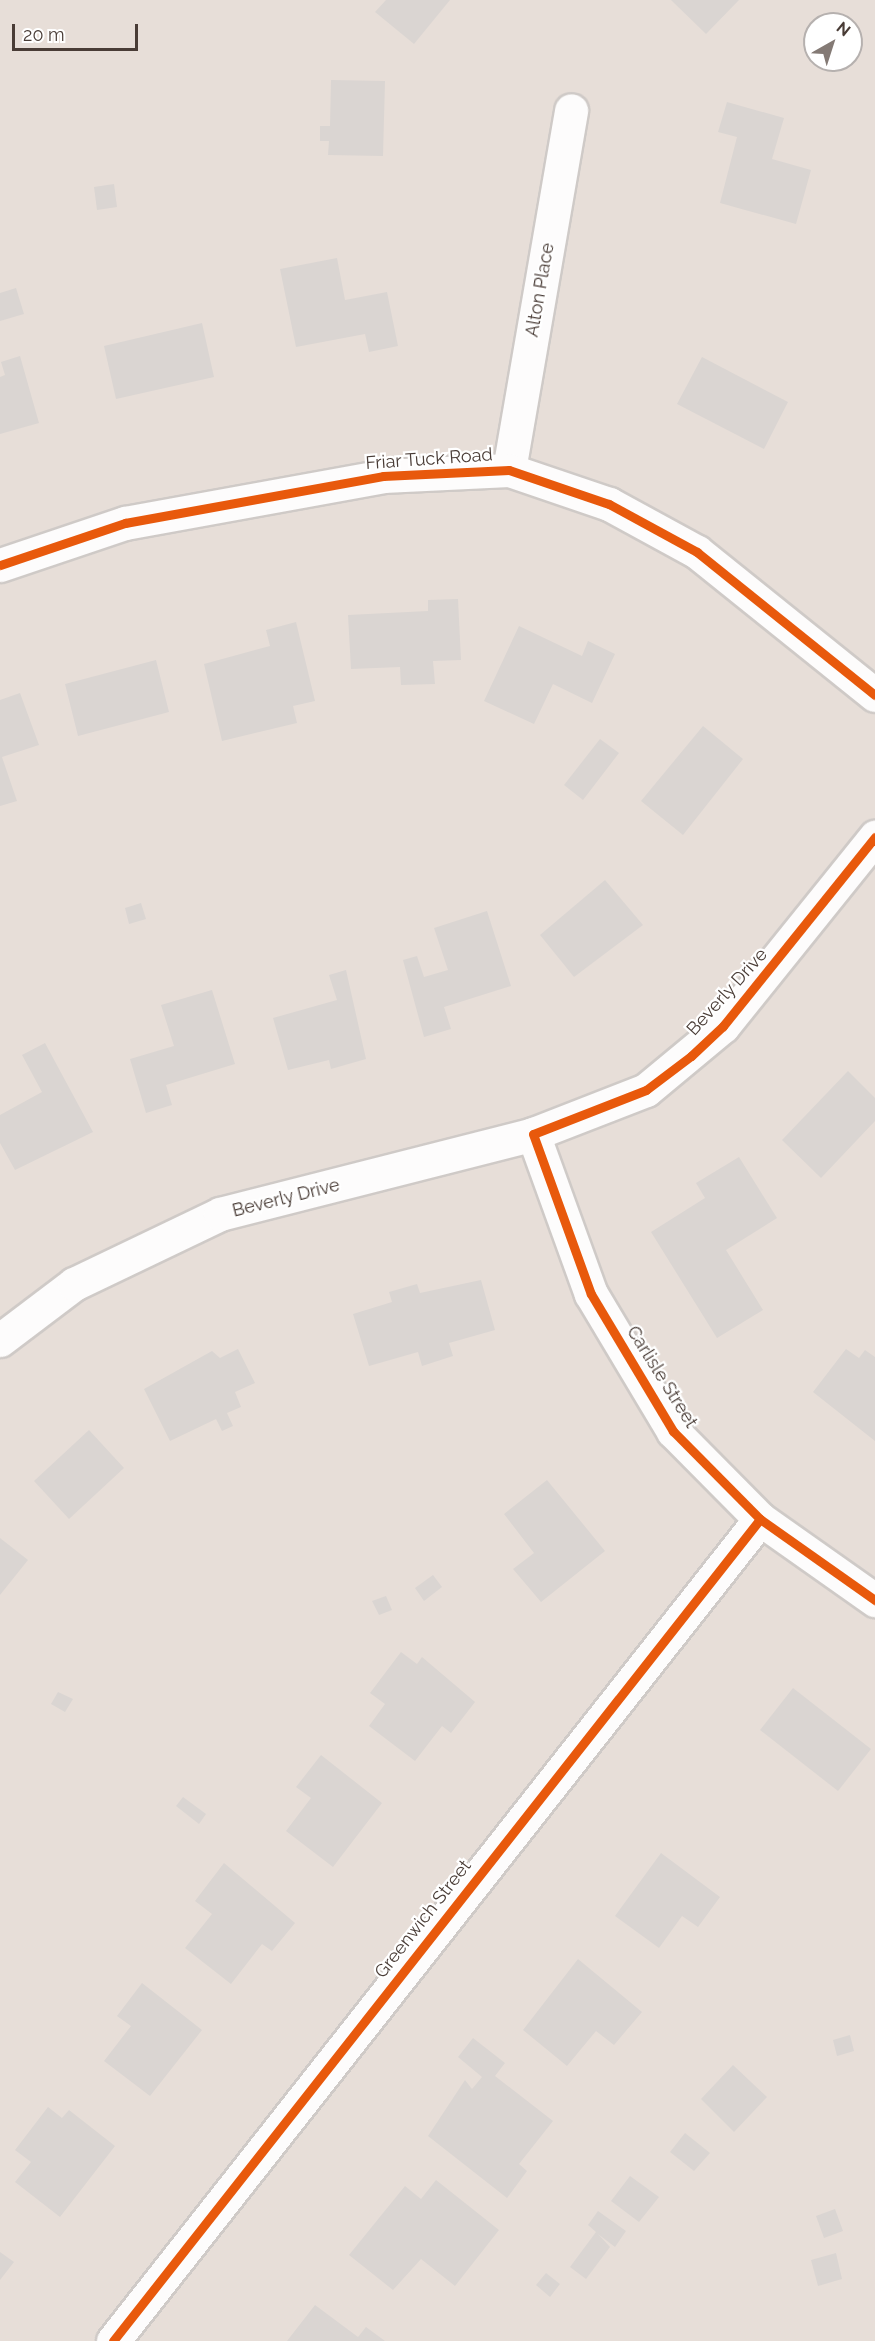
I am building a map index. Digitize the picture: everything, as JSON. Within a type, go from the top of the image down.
[{"type":"street","name":"Alton Place","points":[[509,470],[571,111]]},
{"type":"street","name":"Friar Tuck Road","points":[[0,565],[125,523],[383,476],[509,470],[609,504],[697,552],[875,695]]},
{"type":"street","name":"Beverly Drive","points":[[0,1340],[74,1284],[220,1214],[533,1134],[646,1090],[691,1056],[723,1026],[875,837]]},
{"type":"street","name":"Carlisle Street","points":[[533,1134],[591,1294],[673,1431],[760,1519],[875,1600]]},
{"type":"street","name":"Greenwich Street","points":[[113,2341],[760,1519]]},
{"type":"shaded area","points":[[0,0],[875,0],[875,2341],[0,2341]]},
{"type":"building","points":[[386,0],[450,0],[414,44],[375,12]]},
{"type":"building","points":[[671,0],[739,0],[706,34]]},
{"type":"building","points":[[331,80],[385,81],[383,156],[328,155],[329,141],[320,141],[320,126],[330,126]]},
{"type":"building","points":[[727,102],[784,118],[772,159],[811,170],[796,224],[720,203],[737,137],[718,132]]},
{"type":"building","points":[[114,184],[117,207],[97,210],[94,187]]},
{"type":"building","points":[[337,258],[345,300],[387,292],[398,346],[369,352],[365,334],[296,347],[280,269]]},
{"type":"building","points":[[16,288],[24,314],[0,321],[0,293]]},
{"type":"building","points":[[202,323],[214,377],[116,399],[104,346]]},
{"type":"building","points":[[20,356],[39,423],[0,434],[0,377],[5,375],[1,362]]},
{"type":"building","points":[[702,357],[788,402],[764,449],[677,404]]},
{"type":"building","points":[[458,599],[461,660],[433,661],[435,684],[401,685],[400,667],[351,669],[348,615],[428,611],[428,600]]},
{"type":"building","points":[[296,622],[315,701],[293,706],[297,723],[222,741],[204,664],[270,646],[266,630]]},
{"type":"building","points":[[519,626],[582,656],[588,641],[615,654],[592,703],[553,684],[534,724],[484,701]]},
{"type":"building","points":[[156,660],[169,712],[78,736],[65,684]]},
{"type":"building","points":[[20,693],[39,745],[2,757],[17,801],[0,806],[0,700]]},
{"type":"building","points":[[703,726],[743,759],[683,835],[641,801]]},
{"type":"building","points":[[600,739],[619,753],[583,800],[564,785]]},
{"type":"building","points":[[605,880],[643,925],[574,977],[540,935]]},
{"type":"building","points":[[141,903],[146,919],[129,924],[125,908]]},
{"type":"building","points":[[487,911],[511,986],[444,1007],[451,1029],[424,1037],[403,960],[417,956],[424,977],[448,970],[434,928]]},
{"type":"building","points":[[346,970],[366,1059],[331,1069],[329,1060],[288,1070],[273,1018],[337,1000],[329,975]]},
{"type":"building","points":[[212,990],[235,1064],[166,1085],[172,1105],[146,1113],[130,1059],[174,1046],[161,1005]]},
{"type":"building","points":[[45,1043],[93,1132],[15,1170],[0,1143],[0,1115],[42,1092],[22,1055]]},
{"type":"building","points":[[848,1071],[875,1098],[875,1121],[821,1178],[782,1140]]},
{"type":"building","points":[[739,1157],[777,1218],[726,1250],[763,1310],[717,1338],[651,1232],[705,1198],[696,1183]]},
{"type":"building","points":[[481,1280],[495,1330],[449,1343],[453,1356],[422,1366],[418,1352],[369,1366],[353,1314],[392,1302],[389,1292],[417,1284],[420,1293]]},
{"type":"building","points":[[238,1349],[255,1383],[235,1392],[241,1407],[227,1413],[233,1426],[222,1431],[216,1419],[170,1441],[144,1389],[212,1351],[220,1358]]},
{"type":"building","points":[[846,1349],[859,1358],[865,1350],[875,1357],[875,1441],[813,1392]]},
{"type":"building","points":[[89,1430],[124,1468],[69,1519],[34,1481]]},
{"type":"building","points":[[547,1480],[605,1551],[541,1602],[513,1569],[534,1553],[504,1514]]},
{"type":"building","points":[[0,1538],[28,1560],[0,1595]]},
{"type":"building","points":[[433,1575],[442,1587],[424,1601],[415,1588]]},
{"type":"building","points":[[386,1596],[392,1610],[379,1615],[372,1601]]},
{"type":"building","points":[[401,1652],[417,1664],[422,1657],[475,1702],[451,1733],[442,1726],[415,1761],[369,1726],[385,1704],[370,1693]]},
{"type":"building","points":[[793,1688],[871,1749],[838,1791],[760,1730]]},
{"type":"building","points":[[58,1692],[73,1699],[65,1712],[51,1704]]},
{"type":"building","points":[[321,1755],[382,1803],[333,1867],[286,1831],[311,1798],[296,1787]]},
{"type":"building","points":[[183,1797],[206,1814],[199,1824],[176,1806]]},
{"type":"building","points":[[661,1853],[720,1897],[698,1927],[682,1916],[659,1948],[615,1916]]},
{"type":"building","points":[[224,1863],[295,1923],[272,1951],[262,1944],[231,1984],[185,1948],[212,1914],[195,1901]]},
{"type":"building","points":[[578,1959],[642,2012],[614,2045],[596,2031],[567,2066],[523,2030]]},
{"type":"building","points":[[142,1983],[202,2030],[150,2096],[104,2061],[131,2026],[117,2016]]},
{"type":"building","points":[[850,2035],[854,2051],[837,2056],[833,2040]]},
{"type":"building","points":[[473,2038],[505,2063],[495,2076],[553,2121],[519,2164],[527,2171],[507,2198],[428,2136],[465,2080],[472,2089],[482,2077],[458,2057]]},
{"type":"building","points":[[733,2065],[767,2097],[734,2132],[701,2099]]},
{"type":"building","points":[[48,2107],[62,2118],[69,2110],[115,2146],[60,2217],[15,2182],[31,2162],[15,2150]]},
{"type":"building","points":[[685,2133],[710,2153],[694,2171],[670,2152]]},
{"type":"building","points":[[630,2176],[659,2197],[639,2222],[611,2201]]},
{"type":"building","points":[[436,2180],[499,2230],[455,2286],[421,2259],[393,2290],[349,2255],[405,2186],[421,2199]]},
{"type":"building","points":[[835,2209],[843,2231],[824,2238],[816,2216]]},
{"type":"building","points":[[598,2211],[626,2231],[615,2247],[598,2234],[610,2247],[586,2279],[570,2267],[596,2232],[588,2225]]},
{"type":"building","points":[[0,2252],[14,2262],[0,2280]]},
{"type":"building","points":[[836,2253],[842,2279],[818,2286],[811,2260]]},
{"type":"building","points":[[546,2273],[560,2284],[550,2297],[536,2285]]},
{"type":"building","points":[[315,2305],[358,2337],[366,2327],[385,2341],[287,2341]]},
{"type":"cycle path","points":[[0,565],[125,523],[383,476],[509,470],[609,504],[697,552],[875,695]]},
{"type":"cycle path","points":[[875,837],[723,1026],[691,1056],[646,1090],[533,1134],[591,1294],[673,1431],[760,1519],[875,1600]]},
{"type":"cycle path","points":[[113,2341],[760,1519]]}]
